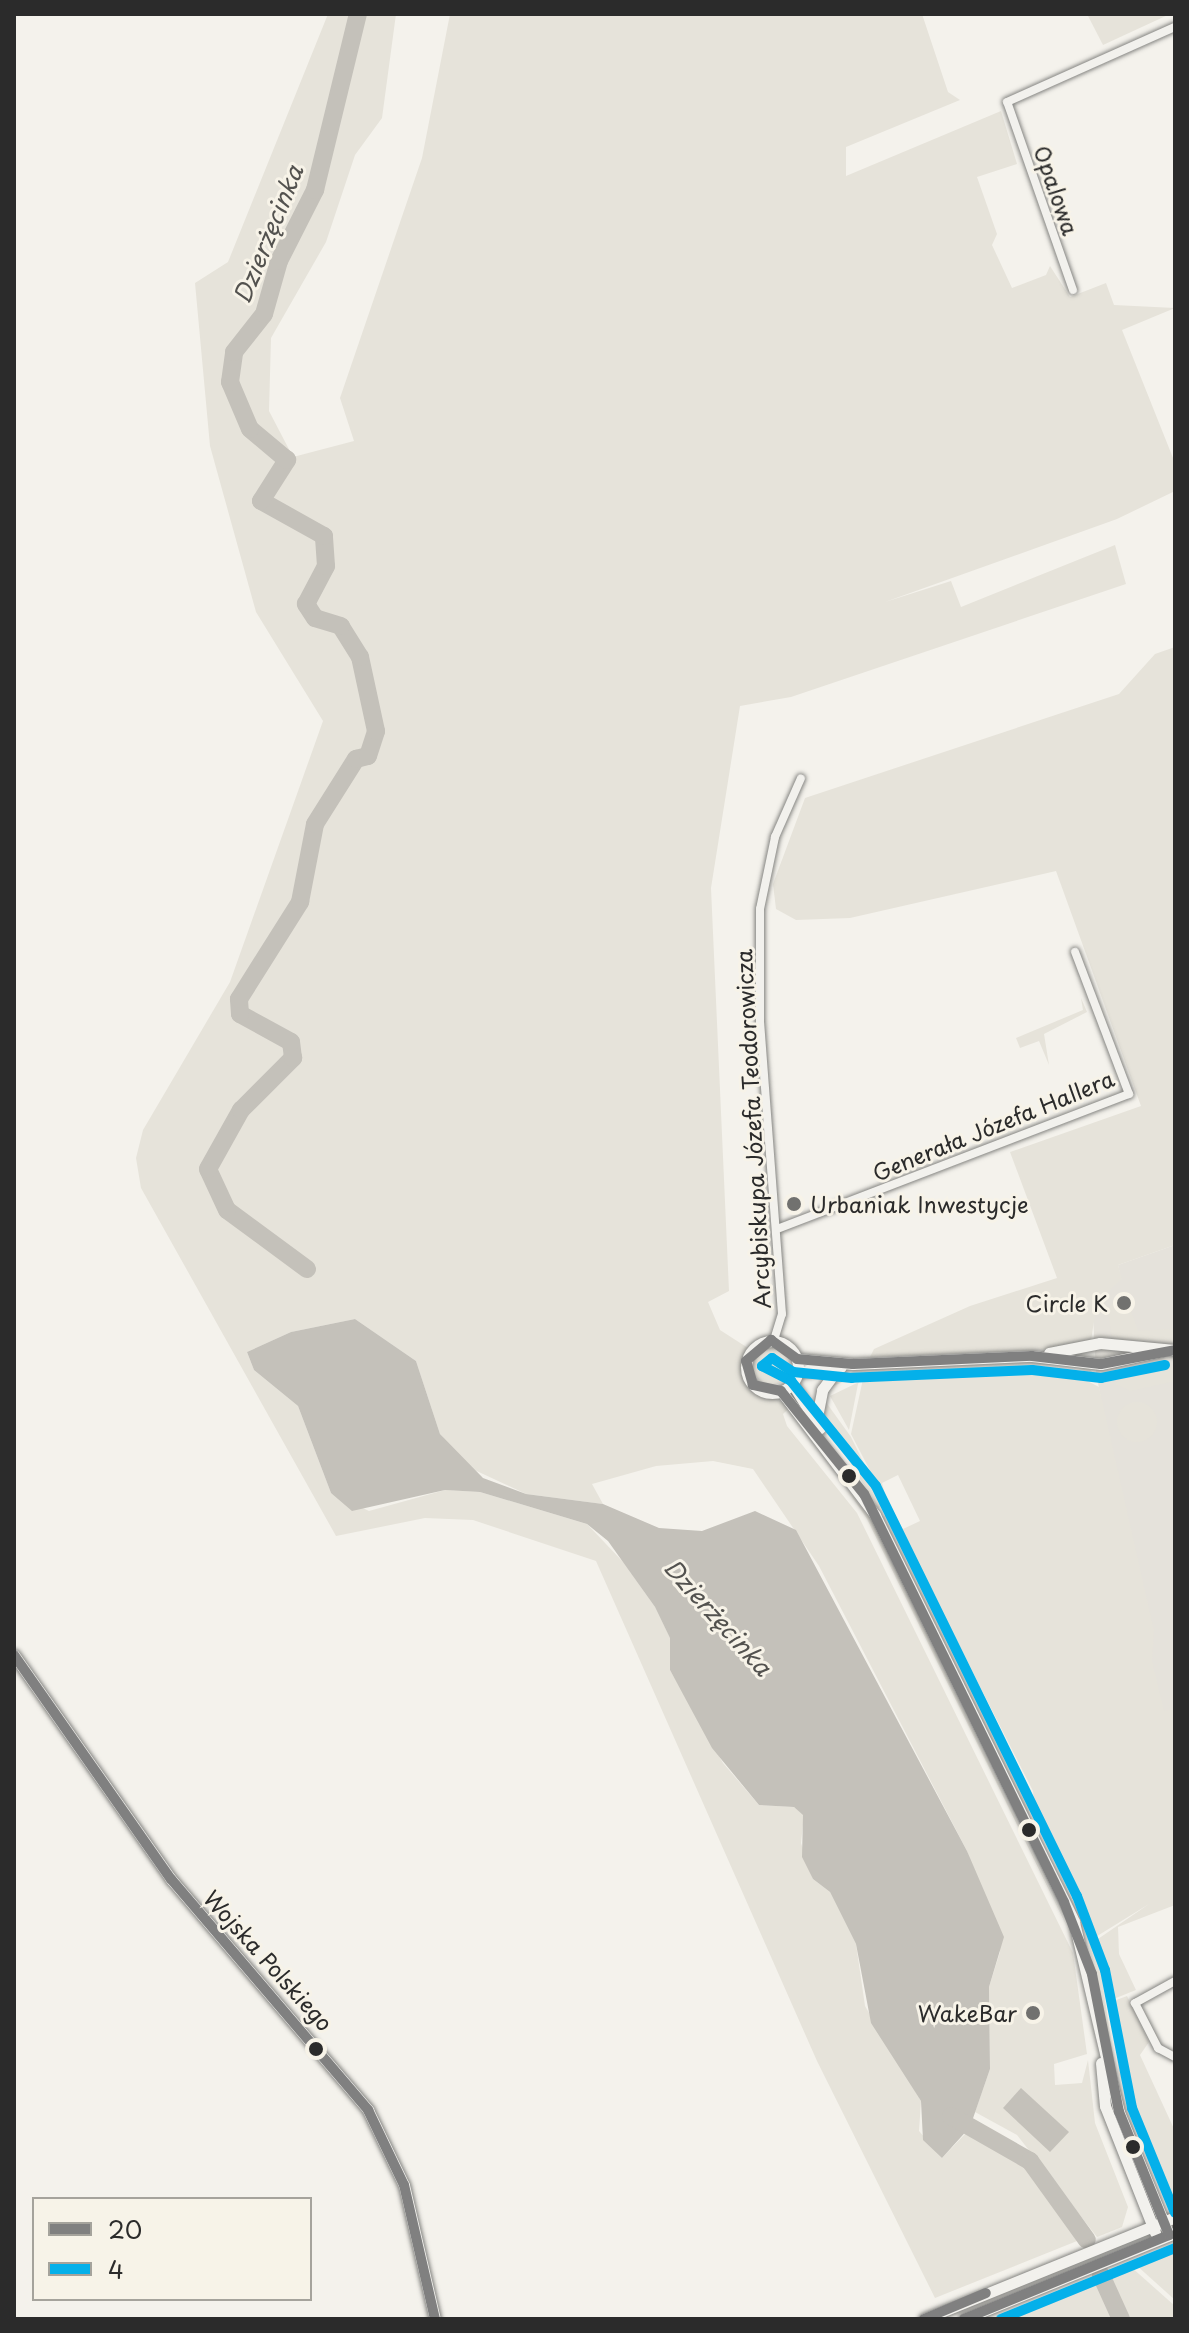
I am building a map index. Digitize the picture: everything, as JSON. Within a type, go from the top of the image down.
[{"type":"street","name":"Opalowa","points":[[1073,290],[1007,102],[1175,27]]},
{"type":"street","name":"Arcybiskupa Józefa Teodorowicza","points":[[774,1340],[782,1314],[760,1023],[760,909],[775,837],[801,778]]},
{"type":"street","name":"Generała Józefa Hallera","points":[[777,1229],[1129,1094],[1075,952]]},
{"type":"street","points":[[846,1469],[781,1391],[758,1389],[746,1368],[752,1350],[774,1340],[797,1359],[853,1364],[1175,1350]]},
{"type":"street","points":[[1091,1353],[1101,1364],[1111,1353]]},
{"type":"street","points":[[797,1359],[795,1378],[816,1423],[886,1535],[1074,1922],[1101,2027],[1103,2100],[1164,2221],[1167,2236],[964,2319]]},
{"type":"street","points":[[781,1391],[795,1378],[853,1364]]},
{"type":"street","points":[[816,1423],[822,1390],[838,1368]]},
{"type":"street","name":"Wojska Polskiego","points":[[14,1655],[171,1879],[361,2098],[404,2185],[435,2319]]},
{"type":"street","points":[[1175,1981],[1135,2003],[1158,2048],[1175,2057]]},
{"type":"street","points":[[924,2319],[1164,2221]]},
{"type":"shaded area","points":[[328,14],[396,14],[382,118],[355,155],[326,242],[271,338],[269,411],[293,457],[354,441],[340,398],[422,158],[450,14],[922,14],[948,92],[960,100],[846,147],[846,176],[1001,111],[1017,164],[977,177],[997,234],[992,245],[1012,288],[1046,275],[1050,266],[1070,297],[1106,283],[1114,305],[1175,308],[1122,330],[1175,463],[1175,491],[1117,519],[885,602],[951,581],[961,607],[1115,545],[1126,584],[791,697],[740,706],[711,888],[729,1291],[708,1302],[720,1330],[748,1348],[746,1381],[790,1407],[783,1414],[787,1426],[857,1513],[1073,1953],[1087,2054],[1054,2064],[1055,2085],[1082,2083],[1088,2060],[1095,2123],[1128,2207],[1122,2227],[1097,2237],[1017,2135],[975,2112],[990,2069],[989,1987],[1000,1952],[967,1851],[819,1566],[753,1469],[713,1461],[656,1466],[592,1484],[603,1504],[526,1494],[468,1467],[440,1434],[416,1361],[355,1319],[291,1332],[247,1352],[254,1370],[298,1406],[331,1493],[369,1511],[445,1490],[480,1492],[587,1524],[625,1564],[655,1607],[670,1637],[670,1670],[723,1763],[759,1805],[794,1807],[804,1815],[801,1843],[813,1879],[830,1892],[856,1944],[865,2006],[921,2101],[919,2131],[942,2158],[967,2132],[1000,2146],[1038,2178],[1077,2241],[935,2298],[817,2061],[596,1561],[473,1520],[425,1518],[336,1536],[141,1188],[136,1158],[143,1130],[230,982],[323,721],[256,612],[210,446],[195,283],[228,262]]},
{"type":"shaded area","points":[[1087,14],[1170,14],[1103,45]]},
{"type":"shaded area","points":[[1175,647],[1175,1245],[1118,1265],[1122,1279],[1097,1301],[1091,1341],[1040,1350],[870,1357],[874,1349],[970,1306],[1057,1278],[1010,1152],[1141,1106],[1056,871],[850,918],[796,920],[776,909],[773,884],[805,798],[1119,694],[1155,654]]},
{"type":"shaded area","points":[[1081,998],[1087,1012],[1044,1034],[1049,1065],[1039,1041],[1020,1048],[1016,1038],[1083,1010]]},
{"type":"shaded area","points":[[1175,1245],[1175,1714],[1160,1717],[1096,1372],[1093,1316],[1102,1293],[1121,1279],[1118,1265]]},
{"type":"shaded area","points":[[1118,1294],[1127,1296],[1120,1307],[1129,1305],[1138,1331],[1175,1329],[1175,1341],[1112,1340],[1108,1310]]},
{"type":"shaded area","points":[[772,1347],[786,1352],[791,1366],[786,1380],[772,1385],[758,1380],[753,1366],[758,1352]]},
{"type":"shaded area","points":[[1083,1361],[1097,1378],[1071,1364],[864,1373],[826,1389],[856,1369]]},
{"type":"shaded area","points":[[1175,1367],[1175,1381],[1131,1391],[1115,1384],[1129,1371]]},
{"type":"shaded area","points":[[1066,1370],[1099,1387],[1154,1631],[1152,1661],[1164,1711],[1175,1709],[1175,1905],[1118,1927],[1119,1954],[1136,1990],[1111,2000],[1095,1941],[1149,1904],[1094,1938],[1035,1814],[1033,1791],[891,1511],[903,1529],[920,1521],[898,1475],[882,1483],[888,1505],[851,1434],[863,1379]]},
{"type":"shaded area","points":[[858,1384],[849,1430],[830,1396]]},
{"type":"shaded area","points":[[823,1398],[851,1437],[885,1506],[878,1508],[826,1423]]},
{"type":"shaded area","points":[[1137,1402],[1151,1408],[1157,1422],[1151,1436],[1137,1442],[1123,1436],[1117,1422],[1123,1408]]},
{"type":"shaded area","points":[[849,1492],[873,1522],[1079,1951],[867,1519]]},
{"type":"shaded area","points":[[888,1512],[1031,1791],[1029,1817],[883,1517]]},
{"type":"shaded area","points":[[1046,1842],[1099,1958],[1116,2074],[1157,2198],[1111,2068],[1089,1944]]},
{"type":"shaded area","points":[[1127,1996],[1149,2042],[1140,2055],[1175,2131],[1175,2201],[1166,2199],[1119,2074],[1111,2002]]},
{"type":"shaded area","points":[[1175,2244],[1175,2300],[1135,2264]]},
{"type":"shaded area","points":[[1130,2266],[1175,2306],[1175,2319],[1007,2317]]},
{"type":"water","points":[[355,1319],[416,1361],[440,1434],[483,1478],[526,1494],[603,1504],[659,1528],[702,1531],[755,1511],[796,1530],[967,1851],[1004,1937],[989,1987],[990,2069],[970,2127],[942,2158],[923,2140],[921,2101],[871,2023],[856,1944],[830,1892],[813,1879],[802,1857],[803,1815],[794,1807],[759,1805],[712,1748],[670,1670],[670,1638],[655,1607],[608,1541],[587,1524],[480,1492],[445,1490],[352,1511],[331,1493],[298,1406],[254,1370],[247,1352],[291,1332]]},
{"type":"water","points":[[1021,2088],[1069,2132],[1050,2152],[1003,2108]]},
{"type":"waterway","name":"Dzierżęcinka","points":[[307,1269],[227,1210],[208,1169],[241,1110],[293,1058],[291,1042],[240,1014],[239,999],[300,902],[315,824],[356,759],[368,756],[376,731],[360,657],[341,626],[315,618],[306,604],[326,566],[324,536],[261,501],[287,460],[250,429],[230,382],[234,352],[264,314],[279,261],[315,190],[358,14]]},
{"type":"waterway","name":"Dzierżęcinka","points":[[951,2116],[1030,2161],[1087,2240]]},
{"type":"waterway","name":"Dzierżęcinka","points":[[1101,2275],[1121,2319]]},
{"type":"transit line","name":"20","points":[[964,2319],[1169,2235],[1119,2112],[1092,1974],[1064,1902],[864,1494],[781,1391],[753,1385],[746,1361],[771,1340],[797,1359],[853,1364],[1032,1356],[1101,1364],[1175,1350]]},
{"type":"transit line","name":"4","points":[[1165,1365],[1101,1378],[1032,1370],[852,1378],[793,1372],[772,1358],[762,1366],[791,1381],[876,1486],[1077,1896],[1105,1970],[1132,2108],[1175,2213]]},
{"type":"transit line","name":"20","points":[[14,1655],[171,1879],[368,2110],[404,2185],[435,2319]]},
{"type":"transit line","name":"4","points":[[1001,2319],[1175,2248]]},
{"type":"transit line","name":"20","points":[[924,2319],[986,2293]]},
{"type":"place","name":"Urbaniak Inwestycje","points":[[794,1204]]},
{"type":"place","name":"Circle K","points":[[1124,1303]]},
{"type":"place","name":"WakeBar","points":[[1033,2013]]}]
